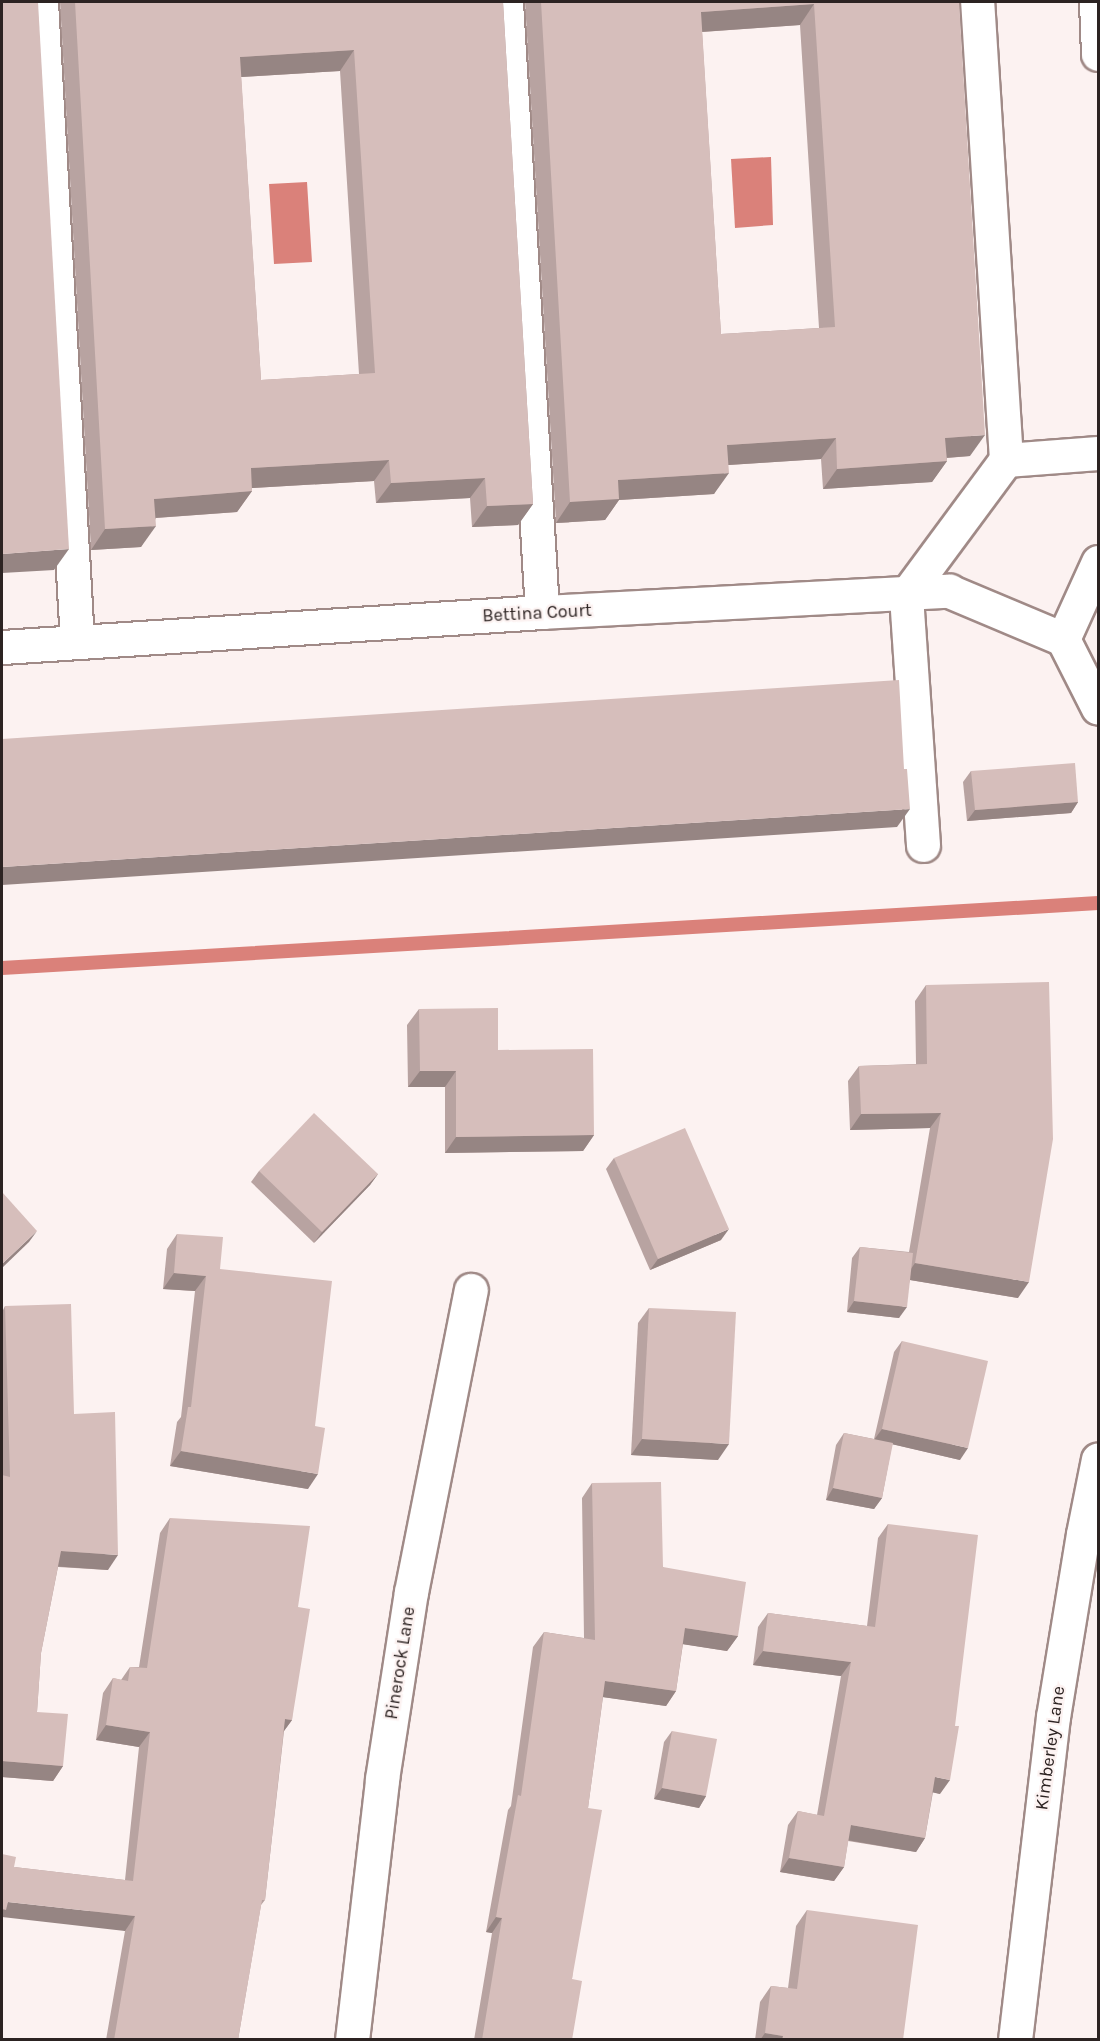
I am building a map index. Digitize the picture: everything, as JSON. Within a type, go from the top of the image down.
[{"type":"street","points":[[41,2],[77,642]]},
{"type":"street","points":[[506,2],[542,612]]},
{"type":"street","points":[[923,845],[906,595],[1006,460],[977,2]]},
{"type":"street","points":[[1096,2],[1098,54]]},
{"type":"street","points":[[1006,460],[1098,453]]},
{"type":"street","points":[[1098,562],[1063,639],[1098,708]]},
{"type":"street","name":"Bettina Court","points":[[2,647],[542,612],[949,591],[1063,639]]},
{"type":"street","name":"Pinerock Lane","points":[[352,2040],[387,1744],[411,1592],[471,1290]]},
{"type":"street","name":"Kimberley Lane","points":[[1015,2040],[1053,1717],[1083,1534],[1098,1459]]},
{"type":"shaded area","points":[[771,157],[773,225],[735,228],[731,159]]},
{"type":"shaded area","points":[[307,182],[312,262],[274,264],[269,184]]},
{"type":"building","points":[[2,2],[38,2],[69,549],[2,554]]},
{"type":"building","points":[[75,2],[503,2],[533,504],[487,506],[485,478],[391,483],[389,460],[251,468],[252,491],[154,499],[156,526],[105,529]],"holes":[[[354,50],[375,373],[261,380],[240,57]]]},
{"type":"building","points":[[541,2],[959,2],[985,435],[945,438],[947,461],[837,469],[836,438],[727,445],[729,473],[618,480],[619,499],[570,502]],"holes":[[[814,4],[835,327],[721,334],[701,12]]]},
{"type":"building","points":[[899,680],[904,769],[907,769],[910,809],[2,867],[2,739]]},
{"type":"building","points":[[1075,763],[1078,802],[975,810],[971,771]]},
{"type":"building","points":[[1049,982],[1053,1139],[1029,1282],[915,1263],[941,1113],[861,1114],[859,1066],[927,1064],[926,985]]},
{"type":"building","points":[[498,1008],[498,1050],[593,1049],[594,1135],[456,1137],[456,1071],[420,1071],[419,1009]]},
{"type":"building","points":[[314,1113],[378,1174],[322,1232],[259,1171]]},
{"type":"building","points":[[685,1128],[729,1229],[658,1259],[614,1158]]},
{"type":"building","points":[[2,1192],[37,1231],[2,1264]]},
{"type":"building","points":[[177,1234],[223,1237],[220,1269],[332,1281],[315,1426],[325,1428],[318,1474],[181,1451],[188,1407],[191,1407],[206,1276],[174,1273]]},
{"type":"building","points":[[860,1247],[913,1253],[907,1307],[854,1301]]},
{"type":"building","points":[[71,1304],[74,1414],[115,1412],[118,1555],[61,1551],[41,1653],[37,1712],[68,1714],[63,1766],[2,1761],[2,1475],[10,1477],[5,1306]]},
{"type":"building","points":[[649,1308],[736,1312],[729,1444],[642,1439]]},
{"type":"building","points":[[902,1341],[988,1361],[968,1448],[882,1429]]},
{"type":"building","points":[[844,1433],[893,1443],[882,1498],[833,1488]]},
{"type":"building","points":[[661,1482],[663,1567],[746,1582],[738,1636],[685,1628],[676,1691],[605,1681],[588,1808],[602,1810],[572,1979],[582,1981],[572,2040],[482,2040],[502,1918],[496,1917],[518,1795],[521,1796],[544,1632],[595,1640],[592,1483]]},
{"type":"building","points":[[170,1518],[310,1526],[298,1607],[310,1609],[292,1720],[285,1719],[265,1900],[262,1900],[238,2040],[114,2040],[135,1916],[8,1902],[6,1910],[2,1909],[2,1854],[16,1857],[14,1867],[133,1881],[150,1732],[106,1725],[113,1678],[128,1681],[130,1667],[147,1668]]},
{"type":"building","points":[[888,1524],[978,1535],[955,1726],[959,1726],[950,1780],[935,1777],[925,1838],[851,1825],[844,1867],[789,1858],[798,1811],[824,1816],[851,1662],[763,1651],[768,1613],[875,1627]]},
{"type":"building","points":[[672,1731],[717,1739],[706,1796],[662,1788]]},
{"type":"building","points":[[807,1910],[918,1925],[903,2040],[783,2040],[783,2036],[765,2033],[771,1986],[797,1989]]},
{"type":"waterway","points":[[2,968],[1098,903]]}]
